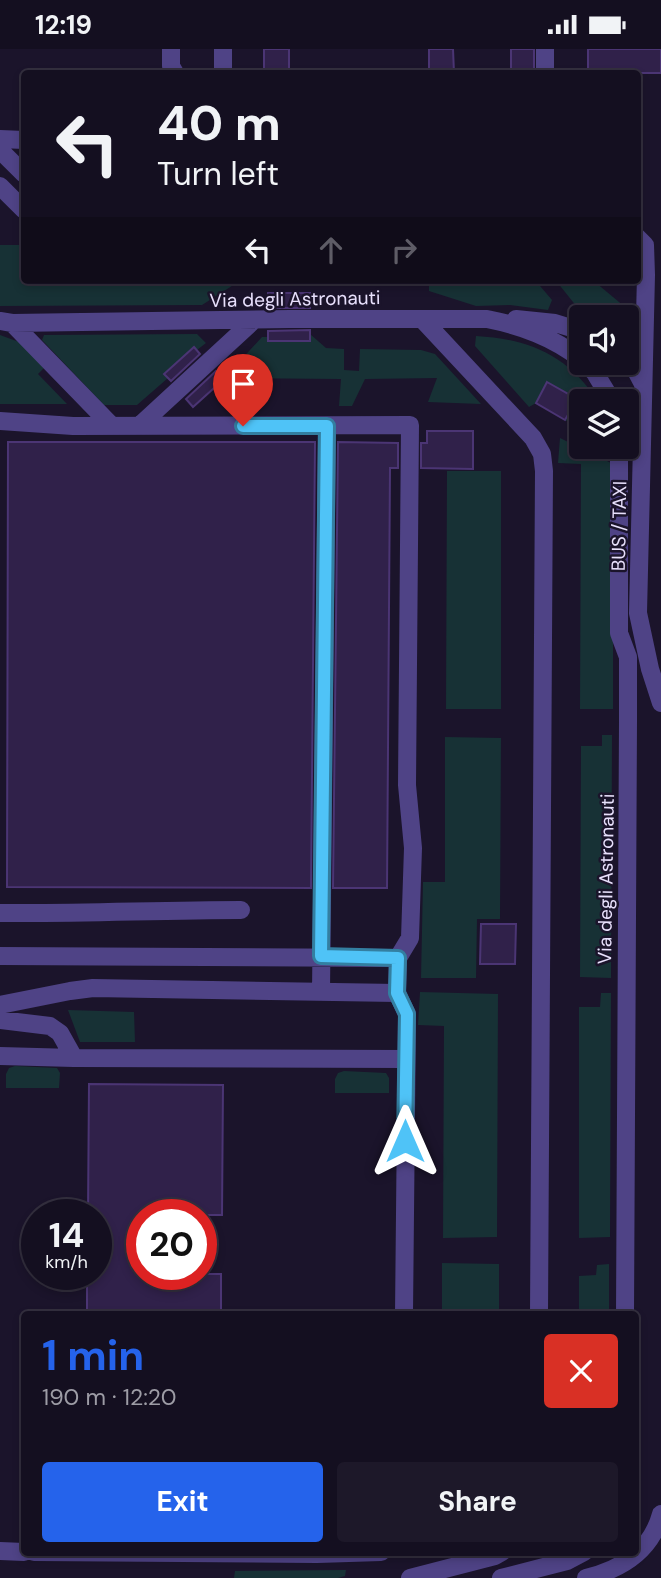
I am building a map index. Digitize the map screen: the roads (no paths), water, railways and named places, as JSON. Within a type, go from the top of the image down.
[{"type":"street","points":[[171,49],[173,70]]},
{"type":"street","points":[[223,49],[223,70]]},
{"type":"street","points":[[545,49],[545,70]]},
{"type":"street","points":[[0,139],[21,140]]},
{"type":"street","points":[[0,150],[21,171]]},
{"type":"street","points":[[0,186],[21,207]]},
{"type":"street","name":"BUS / TAXI","points":[[641,241],[645,245],[641,271],[643,384],[638,613],[650,669],[661,703]]},
{"type":"street","points":[[422,319],[533,438],[542,454],[539,1311]]},
{"type":"street","points":[[487,319],[534,320],[569,328]]},
{"type":"street","name":"Via degli Astronauti","points":[[6,322],[487,319],[551,339],[569,351]]},
{"type":"street","points":[[139,426],[254,320]]},
{"type":"street","points":[[6,322],[112,426]]},
{"type":"street","points":[[638,375],[643,384]]},
{"type":"street","points":[[0,421],[112,426],[410,425],[407,785],[413,848],[410,938],[398,958],[397,993],[407,1014],[404,1311]]},
{"type":"street","points":[[321,992],[327,426]]},
{"type":"street","name":"Via degli Astronauti","points":[[619,459],[619,632],[628,657],[625,1311]]},
{"type":"street","points":[[0,913],[241,910]]},
{"type":"street","points":[[0,956],[398,958]]},
{"type":"street","points":[[0,1006],[93,988],[397,993]]},
{"type":"street","points":[[0,1020],[50,1025],[60,1033],[74,1058]]},
{"type":"street","points":[[0,1056],[406,1059]]},
{"type":"street","points":[[639,1553],[655,1531],[661,1514]]},
{"type":"street","points":[[0,1551],[21,1552]]},
{"type":"street","points":[[410,1578],[495,1556]]},
{"type":"street","points":[[501,1578],[576,1556]]},
{"type":"street","points":[[586,1578],[629,1562],[635,1556]]}]
